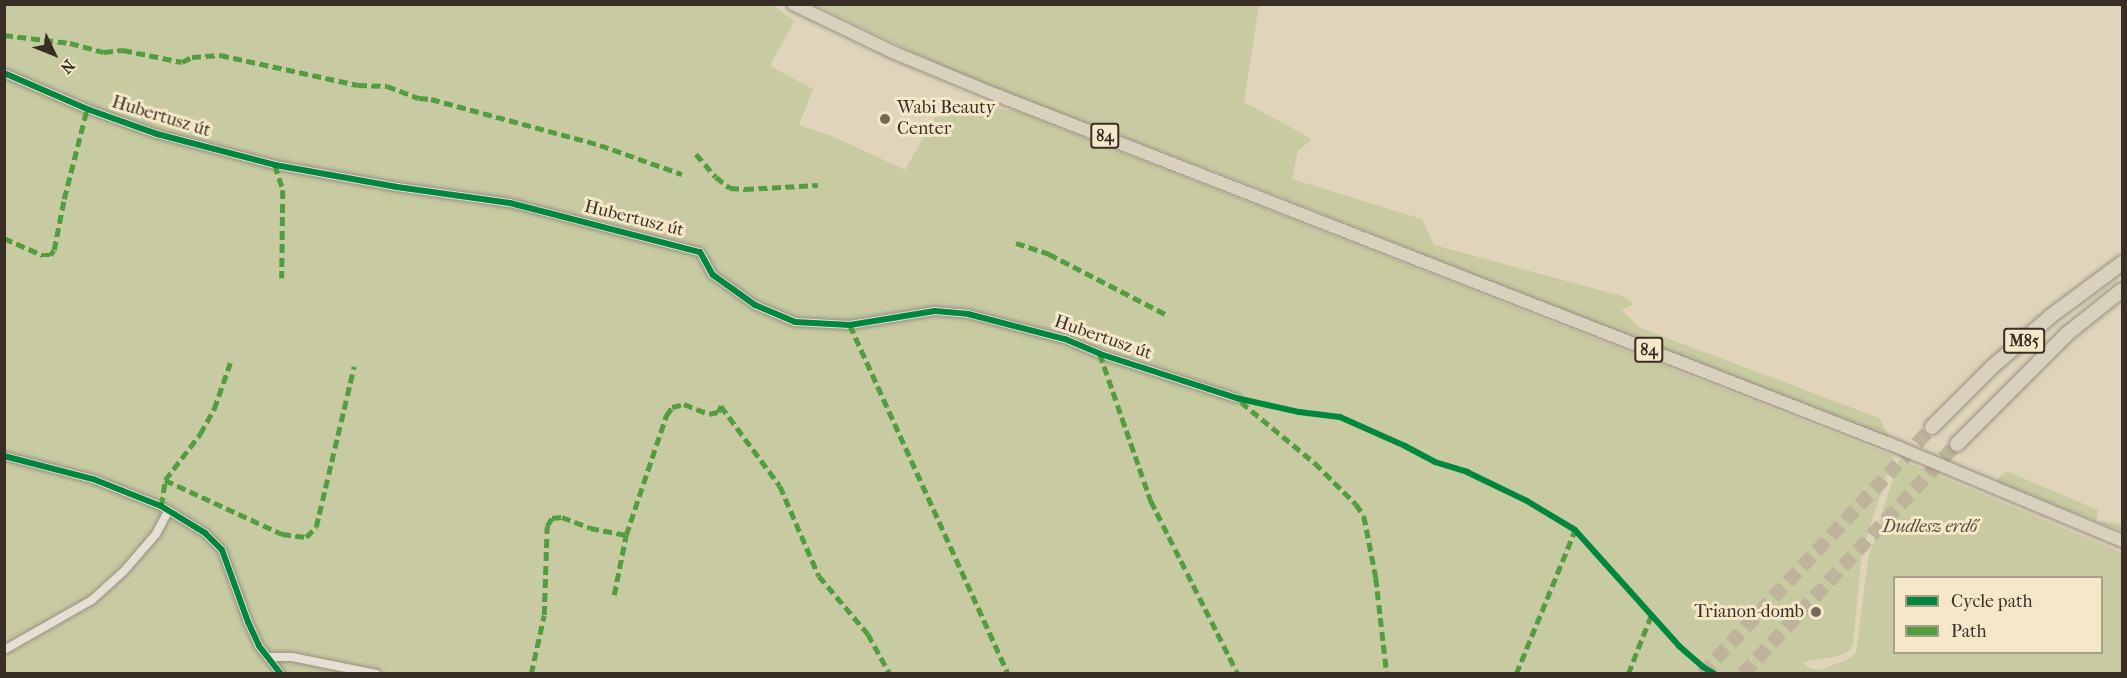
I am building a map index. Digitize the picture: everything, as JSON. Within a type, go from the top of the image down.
[{"type":"highway","name":"M85","points":[[1932,427],[1992,368],[2051,316],[2122,262]]},
{"type":"highway","name":"M85","points":[[1956,444],[2059,342],[2122,290]]},
{"type":"main road","name":"84","points":[[793,4],[895,53],[994,94],[1878,440],[2122,541]]},
{"type":"street","name":"Hubertusz út","points":[[4,73],[87,109],[157,134],[232,154],[275,165],[386,185],[510,203],[700,252],[713,275],[754,304],[795,322],[850,325],[935,311],[968,314],[1065,339],[1100,354],[1236,398]]},
{"type":"street","points":[[4,456],[93,479],[168,511],[205,534],[222,550],[248,622],[280,673],[292,657]]},
{"type":"street","points":[[4,650],[92,600],[124,571],[156,534],[168,511]]},
{"type":"street","points":[[268,657],[292,657],[376,674]]},
{"type":"green space","name":"Dudlesz erdő","points":[[4,5],[773,5],[794,21],[770,66],[813,89],[799,125],[830,135],[905,170],[935,117],[983,106],[1019,112],[1893,456],[1862,552],[1853,644],[1850,650],[1839,656],[1802,662],[1809,668],[1819,670],[1847,660],[1856,653],[1868,559],[1899,459],[2122,553],[2122,673],[5,673]]},
{"type":"green space","points":[[816,5],[1259,5],[1244,102],[1312,139],[1298,151],[1292,179],[1422,219],[1434,245],[1622,296],[1634,304],[1622,310],[1638,327],[1879,418],[1890,438],[1996,481],[2006,471],[2098,510],[2096,521],[2122,524],[2122,531],[2095,521],[1996,482],[1232,178],[969,79]]},
{"type":"tunnel","points":[[1702,674],[1932,427]]},
{"type":"tunnel","points":[[1743,674],[1957,444]]},
{"type":"marked path","points":[[4,35],[70,43],[104,52],[123,50],[182,62],[192,57],[220,55],[358,85],[387,86],[419,98],[431,99],[600,145],[682,174]]},
{"type":"marked path","points":[[4,238],[42,255],[50,255],[54,250],[64,199],[87,109]]},
{"type":"marked path","points":[[696,154],[716,177],[730,188],[818,185]]},
{"type":"marked path","points":[[275,165],[283,190],[282,278]]},
{"type":"marked path","points":[[1016,243],[1049,254],[1167,315]]},
{"type":"marked path","points":[[850,325],[1008,674]]},
{"type":"marked path","points":[[1100,354],[1151,501],[1238,674]]},
{"type":"marked path","points":[[161,506],[165,480],[200,434],[214,409],[230,363]]},
{"type":"marked path","points":[[165,480],[282,534],[306,537],[316,527],[354,366]]},
{"type":"marked path","points":[[1241,402],[1315,463],[1356,504],[1364,516],[1376,578],[1387,674]]},
{"type":"marked path","points":[[614,595],[626,535],[666,416],[672,407],[684,404],[709,414],[718,412],[721,406],[780,486],[819,576],[868,634],[890,674]]},
{"type":"marked path","points":[[531,674],[544,615],[547,526],[552,518],[562,517],[590,528],[626,535]]},
{"type":"marked path","points":[[1516,674],[1575,530]]},
{"type":"marked path","points":[[1628,674],[1652,613]]},
{"type":"cycle path","points":[[4,73],[87,109],[157,134],[275,165],[397,187],[510,203],[700,252],[713,275],[755,305],[795,322],[850,325],[935,311],[968,314],[1065,339],[1100,354],[1236,398],[1299,412],[1340,417],[1435,462],[1467,472],[1527,501],[1575,530],[1679,646],[1703,667],[1715,674]]},
{"type":"cycle path","points":[[4,456],[93,479],[161,506],[205,533],[222,550],[259,646],[281,674]]},
{"type":"place","name":"Wabi Beauty Center","points":[[885,119]]},
{"type":"place","name":"Trianon-domb","points":[[1816,612]]}]
